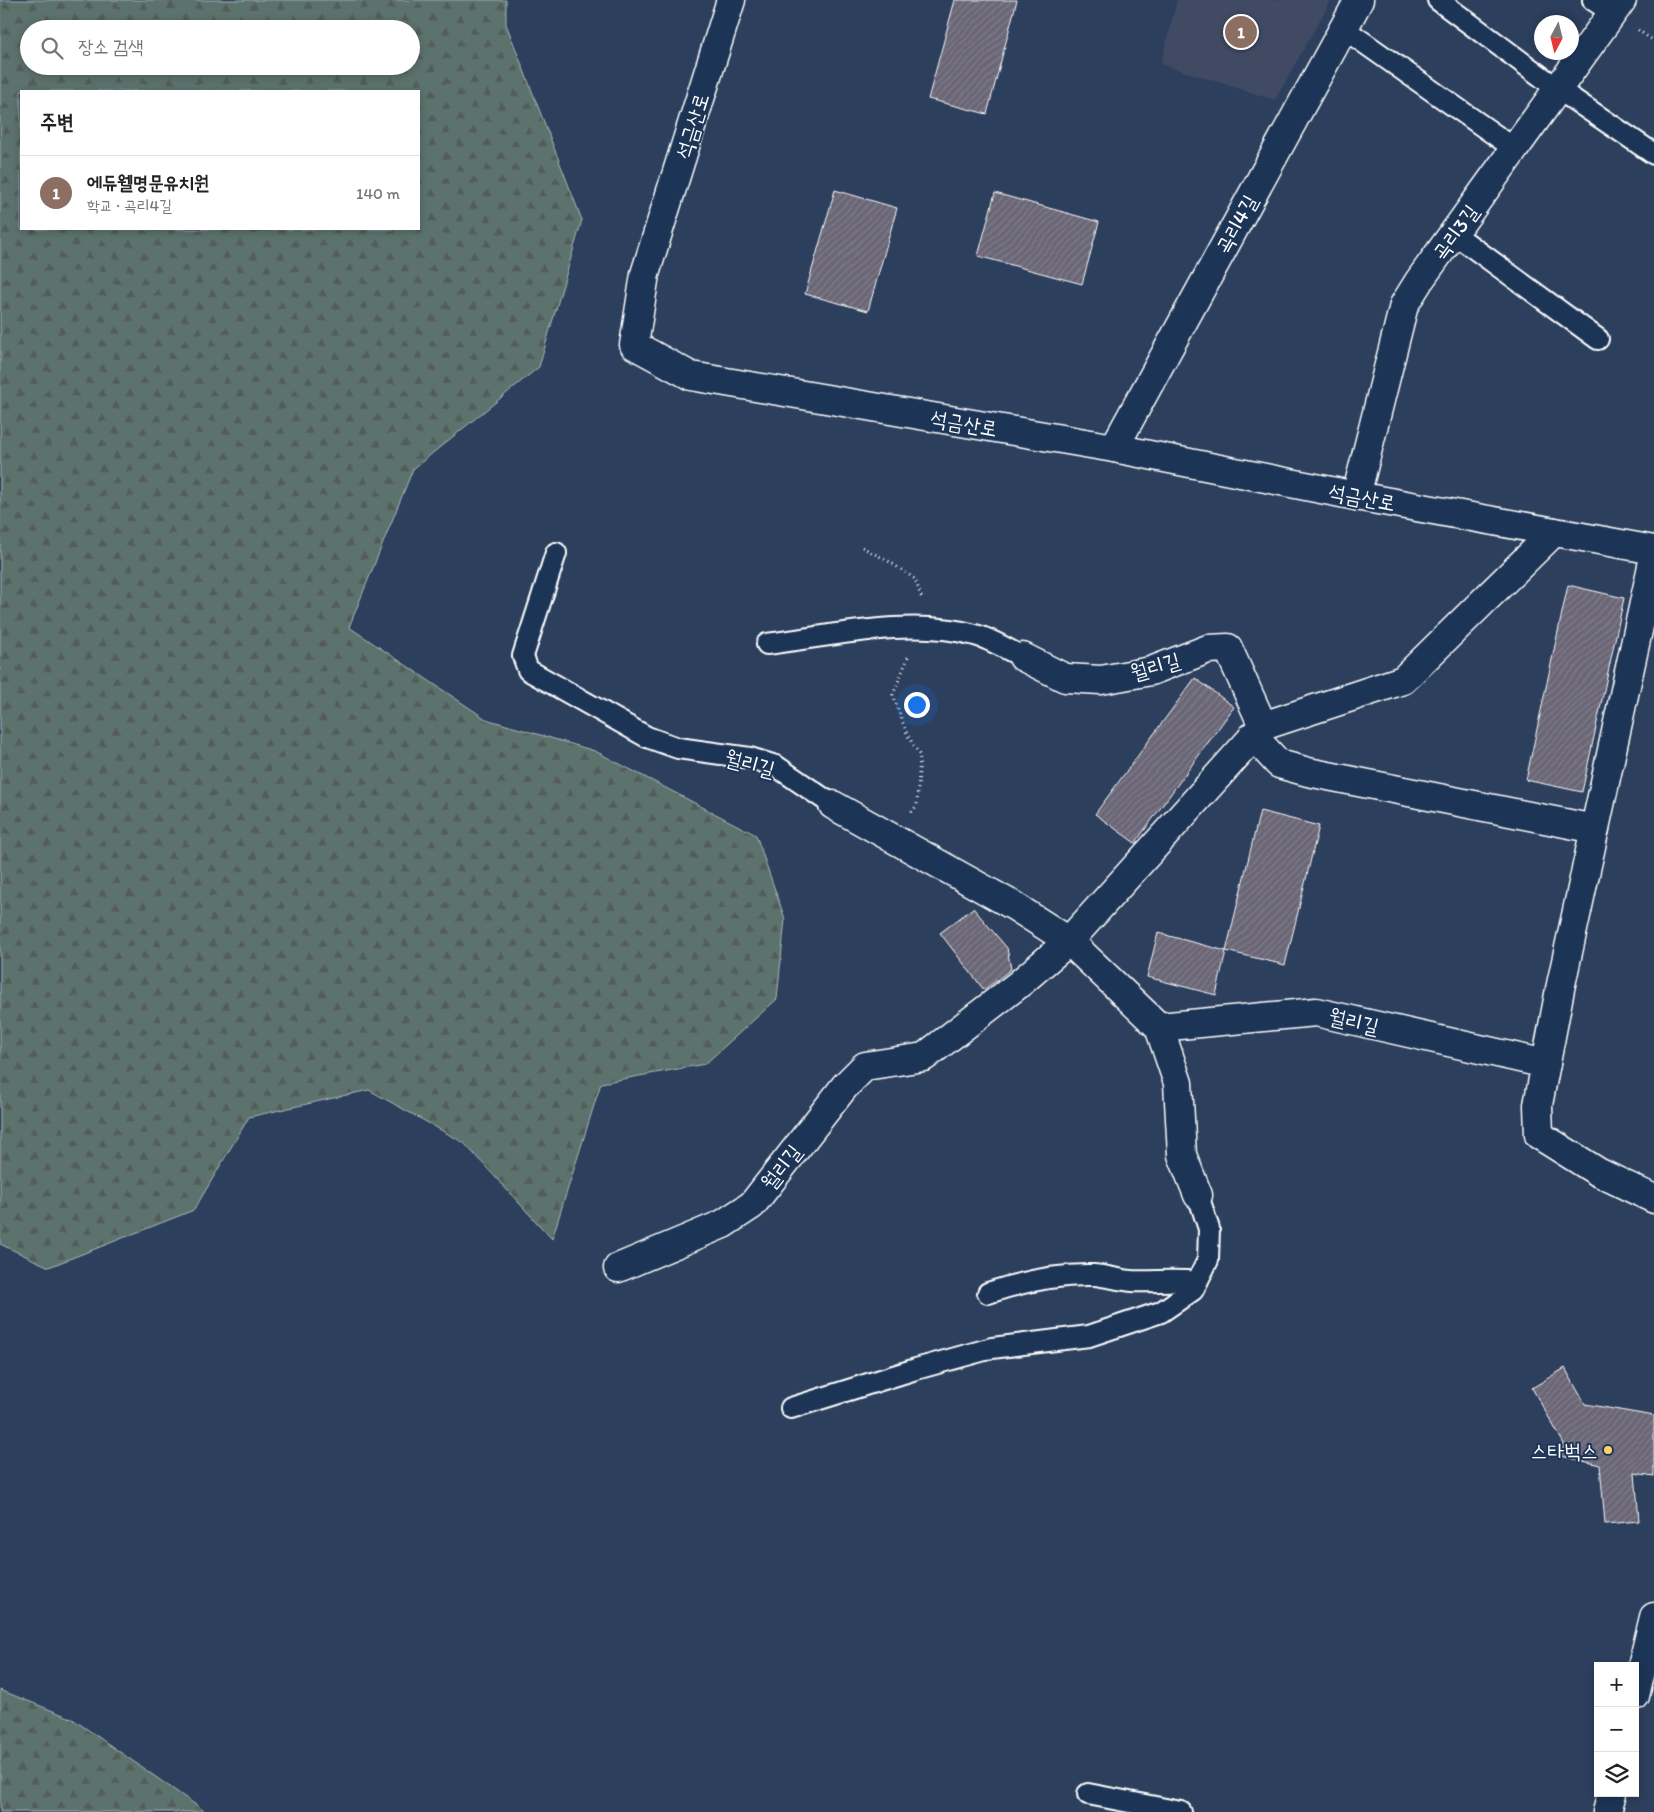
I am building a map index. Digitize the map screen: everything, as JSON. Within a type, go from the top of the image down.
[{"type":"street","name":"석금산로","points":[[731,0],[645,274],[634,345],[691,376],[1114,448],[1356,496],[1654,550]]},
{"type":"street","name":"곡리4길","points":[[1114,448],[1358,0]]},
{"type":"street","name":"곡리3길","points":[[1356,496],[1404,305],[1453,233],[1558,89],[1609,4]]},
{"type":"street","name":"월리길","points":[[618,1268],[723,1224],[752,1205],[845,1086],[865,1066],[924,1057],[1019,984],[1069,941],[1258,731],[1403,680],[1554,532]]},
{"type":"street","points":[[1654,557],[1538,1105],[1539,1135],[1598,1172],[1654,1200]]},
{"type":"street","name":"월리길","points":[[1023,658],[1065,678],[1101,680],[1151,671],[1208,649],[1228,648],[1258,731]]},
{"type":"street","points":[[1258,731],[1278,764],[1308,772],[1595,829]]},
{"type":"street","name":"월리길","points":[[833,805],[1014,906],[1069,941],[1159,1027],[1178,1083],[1182,1155],[1198,1195]]},
{"type":"street","name":"월리길","points":[[1159,1027],[1316,1012],[1546,1064]]},
{"type":"street","points":[[1639,1679],[1654,1617]]},
{"type":"street","points":[[1607,1812],[1611,1797]]},
{"type":"lane","points":[[1438,0],[1558,89],[1654,154]]},
{"type":"lane","points":[[1343,28],[1515,149]]},
{"type":"lane","points":[[1453,233],[1598,339]]},
{"type":"lane","name":"월리길","points":[[556,553],[523,656],[528,670],[646,737],[678,748],[750,758],[776,766],[833,805]]},
{"type":"lane","name":"월리길","points":[[767,644],[885,630],[928,628],[977,635],[1023,658]]},
{"type":"lane","name":"월리길","points":[[791,1408],[916,1369],[992,1348],[1089,1336],[1161,1312],[1193,1290],[1208,1260],[1209,1229],[1198,1195]]},
{"type":"lane","points":[[988,1293],[1020,1284],[1055,1278],[1084,1276],[1132,1281],[1172,1279],[1197,1282]]},
{"type":"lane","points":[[1088,1794],[1181,1812]]},
{"type":"path","points":[[862,547],[890,562],[915,579],[924,604],[928,628],[893,695],[906,734],[920,756],[917,805],[894,838]]},
{"type":"shaded area","points":[[1177,0],[1331,0],[1275,100],[1161,64]]},
{"type":"green space","points":[[0,0],[506,0],[506,24],[582,220],[539,367],[413,469],[349,627],[486,719],[595,751],[756,835],[785,919],[777,999],[705,1064],[601,1083],[552,1239],[464,1143],[369,1090],[249,1117],[194,1210],[49,1267],[0,1244]]},
{"type":"green space","points":[[0,1690],[71,1718],[206,1812],[0,1812]]},
{"type":"building","points":[[955,0],[1017,0],[987,114],[928,99]]},
{"type":"building","points":[[835,190],[897,208],[868,311],[805,294]]},
{"type":"building","points":[[995,193],[1099,222],[1082,284],[978,256]]},
{"type":"building","points":[[1568,585],[1624,598],[1582,792],[1526,780]]},
{"type":"building","points":[[1195,678],[1234,707],[1135,843],[1095,814]]},
{"type":"building","points":[[1260,811],[1319,826],[1285,965],[1226,951]]},
{"type":"building","points":[[973,908],[1007,948],[1011,969],[984,990],[940,933]]},
{"type":"building","points":[[1158,933],[1226,951],[1216,995],[1147,977]]},
{"type":"building","name":"스타벅스","points":[[1565,1368],[1585,1404],[1654,1416],[1654,1476],[1635,1473],[1639,1521],[1605,1524],[1600,1465],[1561,1456],[1564,1444],[1532,1388]]},
{"type":"place","name":"에듀웰명문유치원","points":[[1241,32]]},
{"type":"place","name":"스타벅스","points":[[1608,1450]]}]
